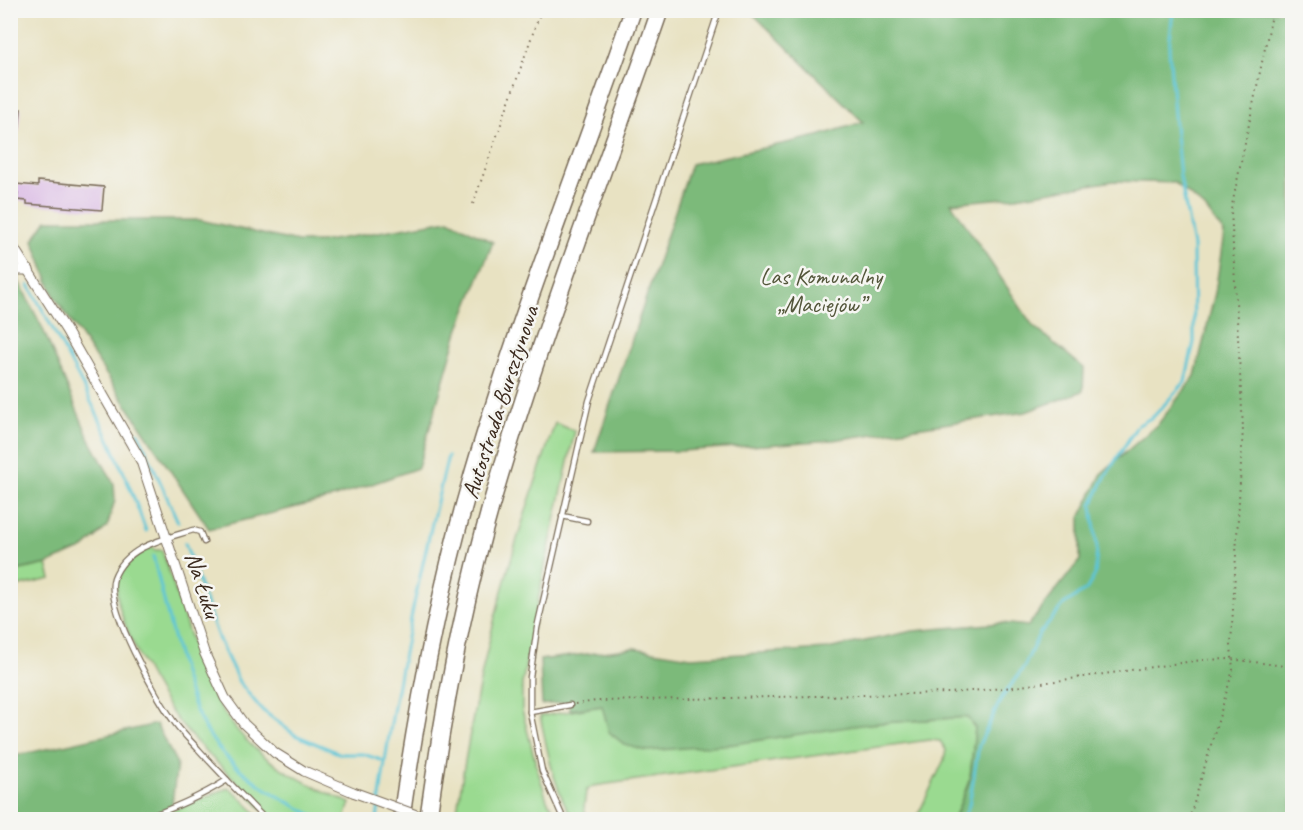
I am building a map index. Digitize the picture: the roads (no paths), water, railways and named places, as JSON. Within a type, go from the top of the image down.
[{"type":"highway","name":"Autostrada Bursztynowa","points":[[401,819],[414,730],[432,639],[468,491],[518,333],[633,10]]},
{"type":"highway","name":"Autostrada Bursztynowa","points":[[429,819],[440,731],[457,643],[493,497],[547,332],[660,10]]},
{"type":"street","name":"Na Łuku","points":[[10,242],[72,339],[141,461],[204,652],[219,686],[237,715],[260,740],[287,762],[353,792],[429,819]]},
{"type":"street","points":[[10,270],[29,270]]},
{"type":"lane","points":[[564,819],[542,771],[530,712],[530,677],[537,628],[588,401],[719,10]]},
{"type":"lane","points":[[562,516],[587,521]]},
{"type":"lane","points":[[204,543],[200,532],[193,530],[138,549],[123,562],[114,579],[113,596],[129,640],[175,724],[266,819]]},
{"type":"lane","points":[[530,712],[570,705]]},
{"type":"lane","points":[[140,819],[165,812],[210,791],[227,780]]},
{"type":"waterway","points":[[963,820],[969,805],[979,745],[1001,699],[1024,667],[1039,634],[1064,604],[1086,590],[1095,575],[1097,548],[1092,505],[1104,479],[1137,426],[1154,416],[1185,382],[1194,342],[1193,246],[1180,176],[1174,114],[1169,48],[1173,10]]},
{"type":"waterway","points":[[29,285],[107,436],[146,531]]},
{"type":"waterway","points":[[138,432],[178,522]]},
{"type":"waterway","points":[[377,820],[390,728],[407,636],[448,456]]},
{"type":"waterway","points":[[185,543],[219,640],[239,682],[262,710],[295,735],[341,754],[363,754],[384,761]]},
{"type":"waterway","points":[[153,556],[188,690],[194,707],[211,738],[236,766],[256,782],[322,820]]},
{"type":"park label","name":"Las Komunalny „Maciejów”","points":[[821,290]]}]
